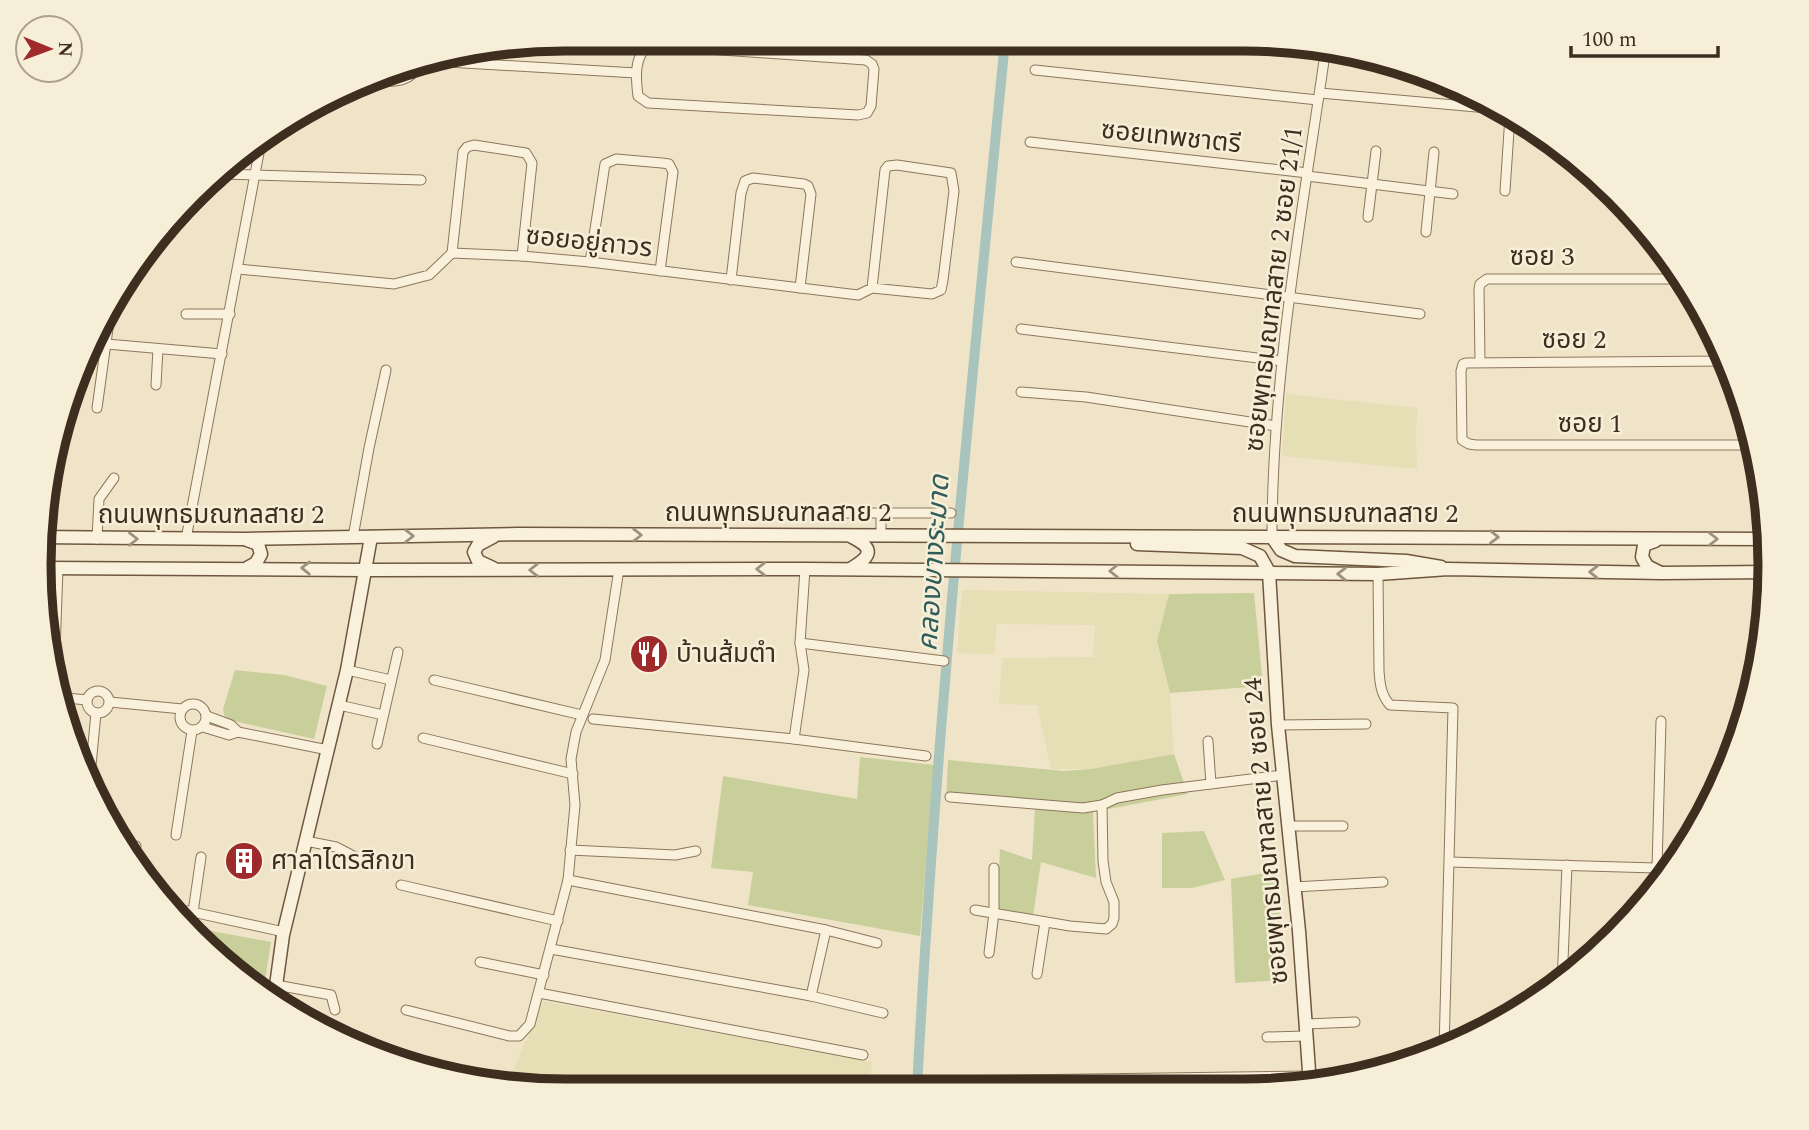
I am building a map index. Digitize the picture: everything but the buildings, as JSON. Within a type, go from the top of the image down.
[{"type":"main road","points":[[496,536],[478,545],[474,552],[478,561],[497,570]]},
{"type":"main road","name":"ถนนพุทธมณฑลสาย 2","points":[[52,537],[985,536],[1757,539]]},
{"type":"main road","points":[[275,990],[284,932],[347,670],[371,537]]},
{"type":"main road","points":[[850,569],[864,561],[868,555],[866,545],[852,537]]},
{"type":"main road","points":[[1103,537],[1122,543],[1250,550],[1260,556],[1269,572]]},
{"type":"main road","points":[[1272,537],[1281,550],[1295,556],[1424,562],[1448,569]]},
{"type":"main road","points":[[243,539],[258,544],[261,554],[256,564],[247,568]]},
{"type":"main road","points":[[1659,540],[1644,545],[1642,557],[1647,566],[1662,573]]},
{"type":"main road","name":"ถนนพุทธมณฑลสาย 2","points":[[51,568],[850,569],[1378,574],[1448,569],[1758,572]]},
{"type":"main road","name":"ซอยพุทธมณฑลสาย 2 ซอย 24","points":[[1269,572],[1278,725],[1310,1075]]},
{"type":"street","points":[[642,51],[636,73],[638,96],[648,103],[858,115],[867,113],[871,106],[874,69],[870,62],[739,51]]},
{"type":"street","name":"ซอยพุทธมณฑลสาย 2 ซอย 21/1","points":[[1272,537],[1276,426],[1282,361],[1325,57]]},
{"type":"street","points":[[457,63],[636,73]]},
{"type":"street","points":[[1035,70],[1477,107]]},
{"type":"street","points":[[394,80],[405,80],[414,74]]},
{"type":"street","points":[[1505,191],[1509,125]]},
{"type":"street","name":"ซอยเทพชาตรี","points":[[1030,142],[1453,194]]},
{"type":"street","points":[[238,269],[394,284],[429,275],[452,253],[463,152],[474,145],[526,153],[529,157],[531,163],[522,256]]},
{"type":"street","points":[[186,539],[260,151]]},
{"type":"street","points":[[1368,217],[1376,151]]},
{"type":"street","points":[[1426,232],[1434,152]]},
{"type":"street","points":[[590,262],[605,164],[617,159],[662,163],[669,164],[673,172],[660,271]]},
{"type":"street","name":"ซอยอยู่ถาวร","points":[[452,253],[590,262],[858,295],[872,288],[932,294],[942,290],[954,191],[953,176],[946,170],[892,165],[885,170],[872,288]]},
{"type":"street","points":[[232,173],[421,180]]},
{"type":"street","points":[[732,280],[741,193],[746,181],[753,178],[804,184],[808,186],[811,194],[800,288]]},
{"type":"street","points":[[1016,262],[1420,314]]},
{"type":"street","name":"ซอย 3","points":[[1480,362],[1479,289],[1480,284],[1487,279],[1672,279]]},
{"type":"street","points":[[186,314],[230,314]]},
{"type":"street","points":[[1021,329],[1282,361]]},
{"type":"street","points":[[97,408],[108,331]]},
{"type":"street","points":[[101,344],[222,354]]},
{"type":"street","points":[[156,385],[158,349]]},
{"type":"street","name":"ซอย 2","points":[[1480,362],[1716,361]]},
{"type":"street","name":"ซอย 1","points":[[1480,362],[1466,363],[1461,367],[1462,440],[1469,444],[1744,445]]},
{"type":"street","points":[[353,537],[386,370]]},
{"type":"street","points":[[1021,392],[1098,399],[1276,426]]},
{"type":"street","points":[[97,539],[99,499],[114,478]]},
{"type":"street","points":[[824,513],[951,513]]},
{"type":"street","points":[[881,513],[881,536]]},
{"type":"street","points":[[56,635],[58,568]]},
{"type":"street","points":[[406,1010],[509,1036],[519,1036],[530,1024],[568,880],[575,805],[572,760],[576,732],[606,660],[619,569]]},
{"type":"street","points":[[794,739],[804,670],[800,643],[805,569]]},
{"type":"street","points":[[1378,574],[1380,687],[1386,700],[1390,705],[1453,708],[1444,1038]]},
{"type":"street","points":[[800,643],[944,661]]},
{"type":"street","points":[[377,744],[398,652]]},
{"type":"street","points":[[347,670],[391,680]]},
{"type":"street","points":[[434,680],[582,715]]},
{"type":"street","points":[[99,690],[107,694],[110,702],[104,712],[96,713],[89,709],[87,700],[91,693],[99,690]]},
{"type":"street","points":[[68,698],[87,700]]},
{"type":"street","points":[[110,702],[182,709],[189,704],[197,704],[204,708],[206,716],[203,727]]},
{"type":"street","points":[[339,705],[383,715]]},
{"type":"street","points":[[182,709],[181,723],[192,731]]},
{"type":"street","points":[[91,764],[96,713]]},
{"type":"street","points":[[206,716],[231,725],[238,732]]},
{"type":"street","points":[[593,719],[794,739],[926,756]]},
{"type":"street","points":[[1450,862],[1657,868],[1661,721]]},
{"type":"street","points":[[1278,725],[1366,724]]},
{"type":"street","points":[[192,731],[203,727],[229,735],[238,732],[328,750]]},
{"type":"street","points":[[176,835],[192,731]]},
{"type":"street","points":[[423,738],[573,774]]},
{"type":"street","points":[[1208,741],[1211,784]]},
{"type":"street","points":[[950,797],[1083,808],[1117,798],[1283,775]]},
{"type":"street","points":[[975,910],[1070,926],[1106,929],[1112,924],[1114,902],[1106,883],[1103,861],[1102,804]]},
{"type":"street","points":[[1288,826],[1343,826]]},
{"type":"street","points":[[306,841],[336,847],[363,861]]},
{"type":"street","points":[[570,850],[675,855],[696,851]]},
{"type":"street","points":[[192,919],[201,857]]},
{"type":"street","points":[[1563,968],[1567,865]]},
{"type":"street","points":[[989,953],[994,913],[994,868]]},
{"type":"street","points":[[568,880],[826,930],[877,943]]},
{"type":"street","points":[[1294,887],[1382,882]]},
{"type":"street","points":[[401,885],[558,921]]},
{"type":"street","points":[[184,910],[284,932]]},
{"type":"street","points":[[1037,974],[1045,922]]},
{"type":"street","points":[[811,996],[826,930]]},
{"type":"street","points":[[551,949],[811,996],[883,1013]]},
{"type":"street","points":[[480,962],[544,975]]},
{"type":"street","points":[[276,985],[331,995],[335,1010]]},
{"type":"street","points":[[539,993],[863,1055]]},
{"type":"street","points":[[1267,1037],[1355,1022]]},
{"type":"shaded area","points":[[1286,394],[1418,408],[1417,469],[1282,456]]},
{"type":"shaded area","points":[[962,590],[1169,594],[1157,641],[1170,693],[1174,754],[1091,769],[1051,769],[1037,705],[999,704],[1002,658],[1093,657],[1095,625],[997,624],[994,654],[957,653]]},
{"type":"shaded area","points":[[543,1001],[872,1062],[870,1079],[565,1079],[511,1076]]},
{"type":"green space","points":[[1254,593],[1263,686],[1170,693],[1157,641],[1169,594]]},
{"type":"green space","points":[[235,670],[284,675],[327,686],[314,739],[225,719],[223,709]]},
{"type":"green space","points":[[1174,754],[1188,794],[1093,812],[1096,878],[1041,862],[1033,916],[997,909],[1000,849],[1032,860],[1035,808],[946,801],[948,760],[1064,771],[1091,769]]},
{"type":"green space","points":[[860,757],[934,765],[920,936],[748,905],[753,872],[711,868],[723,776],[857,799]]},
{"type":"green space","points":[[1204,831],[1225,880],[1192,888],[1162,888],[1162,833]]},
{"type":"green space","points":[[1276,871],[1286,980],[1235,983],[1231,879]]},
{"type":"green space","points":[[201,929],[271,942],[265,982]]},
{"type":"waterway","name":"คลองบางระมาด","points":[[918,1079],[944,696],[1004,51]]},
{"type":"place","name":"บ้านส้มตำ","points":[[649,654]]},
{"type":"place","name":"ศาลาไตรสิกขา","points":[[244,861]]}]
